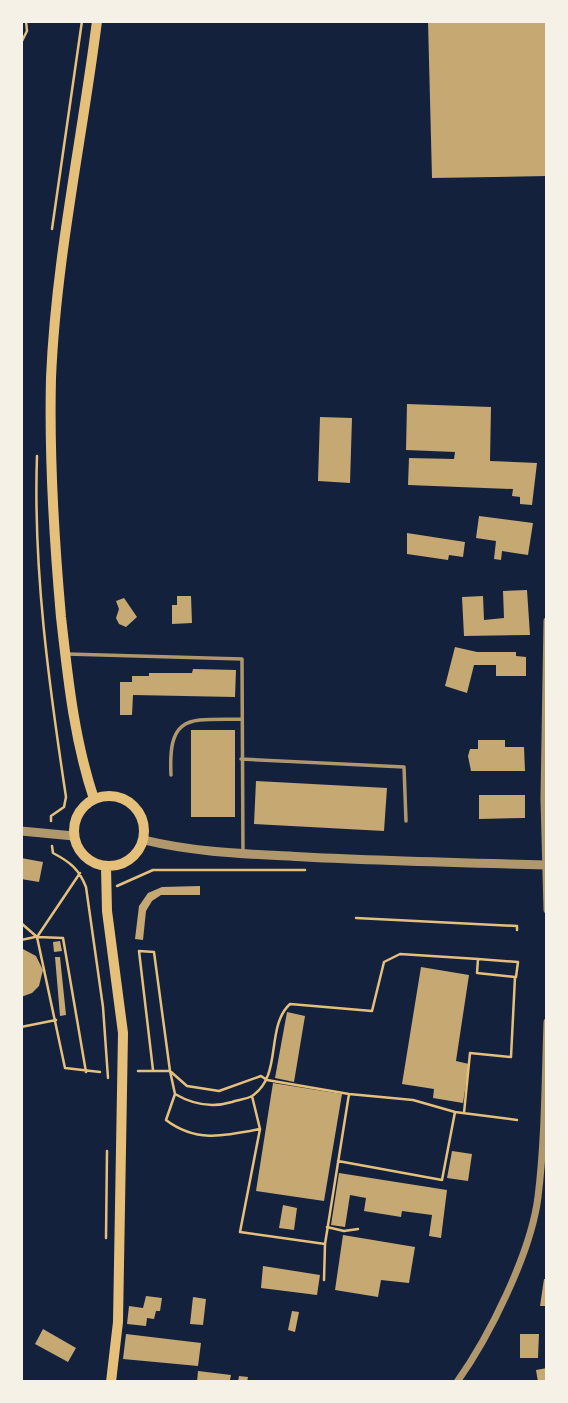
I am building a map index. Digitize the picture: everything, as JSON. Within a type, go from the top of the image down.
[{"type":"main road","points":[[94,799],[73,723],[65,654],[54,525],[51,378],[66,228],[97,21]]},
{"type":"main road","points":[[117,796],[128,801],[142,819],[144,840],[130,860],[106,867],[85,858],[74,836],[77,815],[94,799],[117,796]]},
{"type":"main road","points":[[106,867],[123,1033],[118,1322],[111,1382]]},
{"type":"street","points":[[547,621],[544,799],[547,909]]},
{"type":"street","points":[[21,831],[74,836]]},
{"type":"street","points":[[144,840],[180,849],[243,854],[412,863],[547,865]]},
{"type":"street","points":[[457,1382],[475,1357],[516,1271],[537,1200],[547,1022]]},
{"type":"lane","points":[[65,654],[242,659],[243,854]]},
{"type":"lane","points":[[171,775],[170,745],[178,730],[191,720],[241,719]]},
{"type":"lane","points":[[242,759],[404,767],[406,821]]},
{"type":"path","points":[[21,43],[27,31],[26,21]]},
{"type":"path","points":[[109,1089],[103,1007],[86,887],[124,885],[132,877],[153,870],[312,870]]},
{"type":"path","points":[[37,937],[80,873]]},
{"type":"path","points":[[356,918],[517,926],[517,930]]},
{"type":"path","points":[[21,923],[37,937],[65,1068],[100,1072]]},
{"type":"path","points":[[21,940],[37,937],[63,938],[86,1072]]},
{"type":"path","points":[[153,1070],[139,951],[154,952],[175,1094],[166,1120],[182,1132],[217,1138],[260,1129]]},
{"type":"path","points":[[175,1094],[185,1100],[203,1104],[223,1104],[252,1096],[267,1080],[281,1013],[290,1004],[372,1011],[384,961],[400,954],[518,962],[511,1057],[471,1053],[464,1113]]},
{"type":"path","points":[[478,959],[477,973],[515,977]]},
{"type":"path","points":[[21,1027],[56,1020]]},
{"type":"path","points":[[138,1071],[170,1071],[187,1086],[219,1091],[261,1076],[267,1080],[349,1094],[413,1100],[455,1112],[517,1120]]},
{"type":"path","points":[[324,1280],[327,1227],[349,1094]]},
{"type":"path","points":[[252,1096],[260,1129],[240,1232],[325,1244]]},
{"type":"path","points":[[338,1161],[442,1180],[455,1112]]},
{"type":"path","points":[[106,1239],[104,1188],[108,1140]]},
{"type":"path","points":[[327,1227],[344,1231],[358,1229]]},
{"type":"building","points":[[428,21],[547,21],[547,176],[432,178]]},
{"type":"building","points":[[407,404],[491,407],[490,461],[537,463],[532,505],[520,504],[520,497],[512,496],[513,489],[408,485],[409,458],[454,459],[455,452],[406,450]]},
{"type":"building","points":[[320,417],[352,418],[350,483],[318,481]]},
{"type":"building","points":[[479,516],[533,523],[528,555],[502,551],[501,560],[494,559],[496,541],[476,538]]},
{"type":"building","points":[[407,533],[465,542],[463,557],[449,555],[448,560],[407,554]]},
{"type":"building","points":[[527,590],[530,635],[464,636],[462,597],[483,596],[484,620],[504,618],[503,591]]},
{"type":"building","points":[[177,596],[191,596],[192,623],[172,624],[172,605],[177,605]]},
{"type":"building","points":[[124,598],[137,617],[126,627],[119,624],[116,618],[119,609],[116,601]]},
{"type":"building","points":[[455,647],[477,652],[516,652],[516,656],[526,657],[526,676],[496,676],[496,665],[474,665],[467,693],[445,686]]},
{"type":"building","points":[[193,669],[236,670],[235,697],[133,695],[132,715],[120,715],[120,682],[132,682],[132,676],[149,676],[149,673],[192,673]]},
{"type":"building","points":[[191,730],[235,730],[235,817],[191,817]]},
{"type":"building","points":[[478,740],[505,740],[505,747],[524,747],[525,771],[471,771],[468,756],[470,749],[478,749]]},
{"type":"building","points":[[256,781],[387,788],[384,831],[254,824]]},
{"type":"building","points":[[479,795],[525,795],[525,818],[479,819]]},
{"type":"building","points":[[21,858],[43,862],[39,882],[21,879]]},
{"type":"building","points":[[200,886],[200,895],[161,895],[152,901],[146,911],[143,940],[135,939],[139,906],[148,893],[162,887]]},
{"type":"building","points":[[60,941],[62,951],[54,952],[53,942]]},
{"type":"building","points":[[21,948],[36,956],[43,970],[39,986],[32,993],[21,997]]},
{"type":"building","points":[[55,957],[60,957],[66,1015],[60,1016]]},
{"type":"building","points":[[421,967],[469,975],[456,1061],[469,1064],[463,1103],[433,1098],[434,1089],[402,1084]]},
{"type":"building","points":[[287,1012],[305,1016],[294,1082],[275,1078]]},
{"type":"building","points":[[273,1083],[342,1094],[324,1201],[256,1191]]},
{"type":"building","points":[[452,1151],[472,1154],[468,1181],[447,1178]]},
{"type":"building","points":[[339,1173],[447,1190],[441,1238],[429,1236],[432,1215],[402,1211],[401,1217],[364,1211],[366,1198],[350,1195],[345,1227],[331,1225]]},
{"type":"building","points":[[283,1205],[297,1208],[294,1230],[279,1228]]},
{"type":"building","points":[[343,1235],[415,1247],[409,1283],[381,1280],[378,1297],[335,1290]]},
{"type":"building","points":[[263,1266],[320,1275],[317,1295],[261,1288]]},
{"type":"building","points":[[544,1279],[547,1279],[547,1306],[540,1306]]},
{"type":"building","points":[[146,1296],[162,1298],[160,1311],[156,1311],[154,1319],[147,1318],[146,1326],[127,1324],[129,1306],[143,1308]]},
{"type":"building","points":[[193,1297],[206,1299],[203,1325],[190,1324]]},
{"type":"building","points":[[292,1311],[299,1312],[295,1332],[288,1330]]},
{"type":"building","points":[[43,1329],[76,1348],[68,1362],[35,1344]]},
{"type":"building","points":[[126,1334],[201,1343],[198,1366],[123,1359]]},
{"type":"building","points":[[520,1334],[539,1334],[538,1358],[520,1358]]},
{"type":"building","points":[[547,1368],[547,1382],[538,1382],[536,1370]]},
{"type":"building","points":[[198,1371],[231,1375],[230,1380],[197,1382]]},
{"type":"building","points":[[239,1376],[248,1377],[247,1382],[238,1382]]}]
